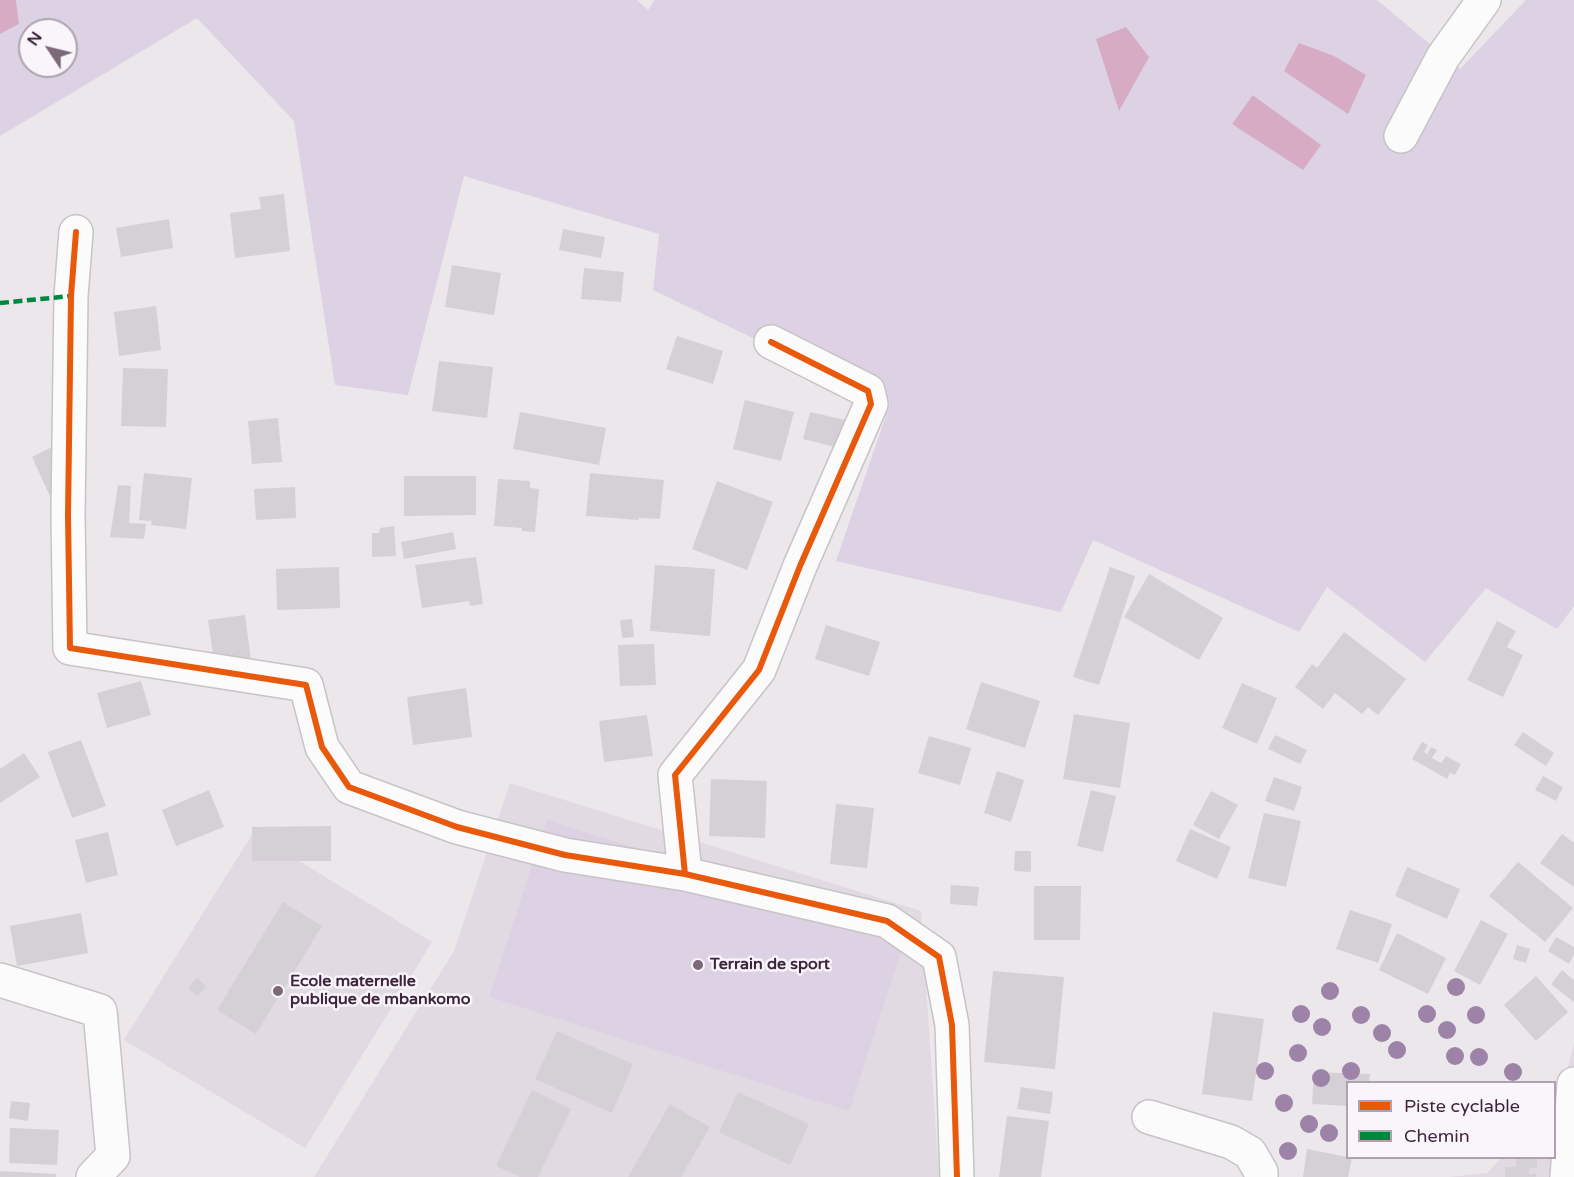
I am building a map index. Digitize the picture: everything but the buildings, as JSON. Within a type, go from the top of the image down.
[{"type":"street","points":[[1401,136],[1443,57],[1484,0]]},
{"type":"street","points":[[76,232],[71,296],[68,515],[70,648],[306,685],[322,747],[349,787],[457,827],[554,853],[686,874],[887,921],[939,957],[952,1025],[957,1177]]},
{"type":"street","points":[[686,874],[675,775],[759,670],[800,566],[871,404],[868,391],[771,342]]},
{"type":"street","points":[[0,980],[100,1011],[113,1156],[93,1177]]},
{"type":"street","points":[[1567,1177],[1574,1084]]},
{"type":"street","points":[[1149,1117],[1231,1142],[1250,1153],[1261,1172],[1261,1177]]},
{"type":"shaded area","points":[[0,0],[16,0],[18,25],[0,34]]},
{"type":"shaded area","points":[[16,0],[637,0],[648,10],[655,0],[1377,0],[1460,69],[1526,0],[1574,0],[1574,606],[1557,629],[1486,588],[1425,662],[1327,587],[1299,632],[1093,540],[1061,612],[836,561],[890,404],[653,290],[659,234],[464,176],[408,395],[335,385],[294,121],[197,18],[0,136],[0,34],[18,25],[18,78],[78,78],[78,18],[18,18]],"holes":[[[1365,75],[1348,113],[1323,96]],[[1254,95],[1320,145],[1232,125]]]},
{"type":"shaded area","points":[[1126,27],[1149,57],[1119,111],[1096,39]]},
{"type":"shaded area","points":[[1299,43],[1334,56],[1366,75],[1348,114],[1284,71]]},
{"type":"shaded area","points":[[1253,95],[1321,145],[1303,170],[1232,124]]},
{"type":"shaded area","points":[[510,783],[921,911],[939,1177],[314,1177],[454,951]]},
{"type":"shaded area","name":"Terrain de sport","points":[[547,820],[907,934],[849,1111],[489,997]]},
{"type":"shaded area","name":"Ecole maternelle publique de mbankomo","points":[[253,833],[432,942],[305,1148],[124,1040]]},
{"type":"shaded area","points":[[1574,1043],[1574,1177],[1449,1177],[1487,1173],[1500,1159],[1556,1159],[1556,1112]]},
{"type":"marked path","points":[[0,303],[71,296]]},
{"type":"cycle path","points":[[76,232],[71,296],[68,515],[70,648],[306,685],[322,747],[349,787],[457,827],[565,855],[685,874],[887,921],[939,957],[952,1025],[957,1177]]},
{"type":"cycle path","points":[[685,874],[675,775],[759,670],[800,566],[871,404],[868,391],[771,342]]},
{"type":"place","name":"Terrain de sport","points":[[698,965]]},
{"type":"place","name":"Ecole maternelle publique de mbankomo","points":[[278,991]]}]
